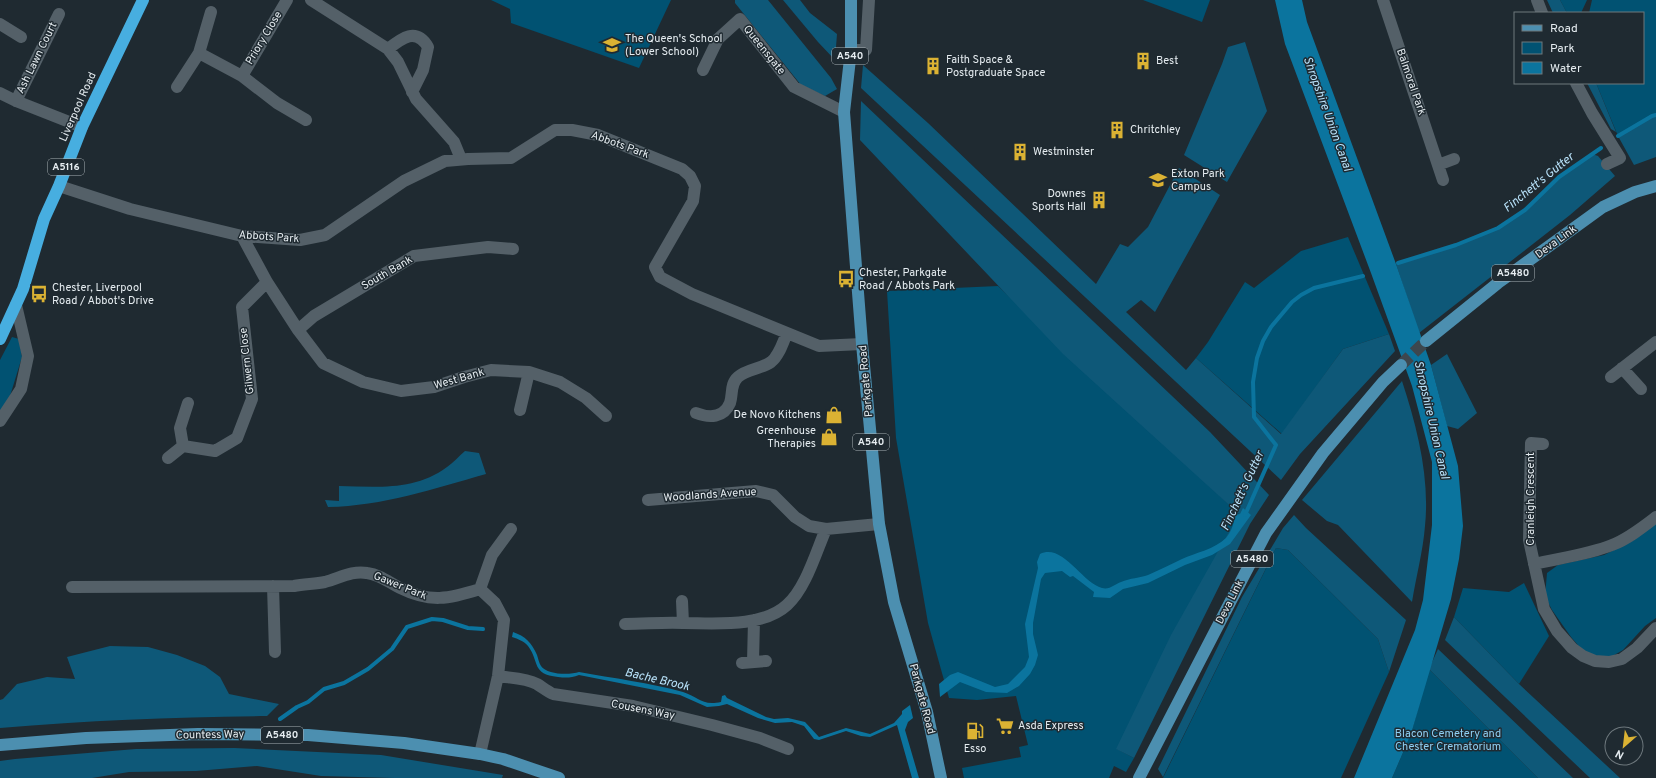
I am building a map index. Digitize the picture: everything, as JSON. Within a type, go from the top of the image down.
[{"type":"highway","name":"Liverpool Road","points":[[0,339],[23,289],[44,219],[59,186],[82,127],[142,0]]},
{"type":"main road","name":"Parkgate Road","points":[[851,0],[851,50],[844,112],[862,344],[879,524],[894,602],[925,705],[941,778]]},
{"type":"main road","name":"Deva Link","points":[[1426,342],[1498,283],[1603,207],[1635,192],[1656,186]]},
{"type":"main road","name":"Deva Link","points":[[1139,778],[1266,533],[1323,453],[1383,382],[1401,365]]},
{"type":"main road","name":"Countess Way","points":[[0,745],[86,738],[198,734],[308,735],[404,743],[480,754],[503,759],[559,778]]},
{"type":"street","name":"Priory Close","points":[[242,76],[287,0]]},
{"type":"street","points":[[311,0],[388,49],[398,62],[416,99],[454,142],[461,159]]},
{"type":"street","points":[[851,50],[866,50],[869,0]]},
{"type":"street","name":"Balmoral Park","points":[[1383,0],[1443,180]]},
{"type":"street","points":[[1537,0],[1542,12]]},
{"type":"street","points":[[177,87],[199,53],[211,12]]},
{"type":"street","name":"Ash Lawn Court","points":[[16,101],[59,14]]},
{"type":"street","name":"Queensgate","points":[[703,70],[718,39],[740,19],[794,87],[844,112]]},
{"type":"street","points":[[0,24],[21,37]]},
{"type":"street","points":[[388,49],[406,37],[415,35],[423,39],[428,47],[423,70],[412,92]]},
{"type":"street","name":"Priory Close","points":[[199,53],[242,76],[277,103],[306,120]]},
{"type":"street","points":[[1577,84],[1592,113],[1620,158],[1607,164]]},
{"type":"street","points":[[0,93],[16,101],[82,127]]},
{"type":"street","name":"Abbots Park","points":[[59,186],[130,209],[242,236],[300,240],[325,235],[404,181],[445,161],[461,159],[510,158],[555,130],[572,130],[598,134],[682,169],[690,176],[695,186],[694,201],[655,267],[660,277],[692,294],[819,346],[862,344]]},
{"type":"street","points":[[1438,165],[1454,160]]},
{"type":"street","name":"West Bank","points":[[242,236],[267,282],[298,330],[322,363],[363,382],[402,391],[434,387],[491,370],[530,372],[560,382],[586,398],[606,416]]},
{"type":"street","name":"South Bank","points":[[298,330],[314,316],[414,256],[488,247],[513,250]]},
{"type":"street","name":"Gilwern Close","points":[[183,446],[215,452],[237,438],[252,399],[242,307],[267,282]]},
{"type":"street","points":[[0,421],[21,389],[28,356],[16,305]]},
{"type":"street","points":[[696,413],[714,416],[726,409],[730,402],[732,386],[736,379],[743,373],[771,362],[778,354],[788,333]]},
{"type":"street","points":[[1611,377],[1656,342]]},
{"type":"street","points":[[1622,368],[1642,389]]},
{"type":"street","points":[[520,410],[530,372]]},
{"type":"street","points":[[168,458],[183,446],[180,428],[188,403]]},
{"type":"street","name":"Cranleigh Crescent","points":[[1543,444],[1531,443],[1529,540],[1544,609],[1557,631],[1572,648],[1583,656],[1595,661],[1609,662],[1622,659],[1637,648],[1656,628]]},
{"type":"street","name":"Woodlands Avenue","points":[[648,500],[756,491],[773,495],[796,517],[809,526],[826,529],[879,524]]},
{"type":"street","points":[[1534,564],[1584,554],[1613,545],[1637,531],[1656,517]]},
{"type":"street","points":[[480,754],[498,676],[504,620],[495,603],[480,590],[492,555],[511,529]]},
{"type":"street","points":[[625,624],[716,624],[754,620],[770,615],[787,606],[798,592],[826,529]]},
{"type":"street","name":"Gawer Park","points":[[72,587],[294,586],[325,582],[350,574],[365,572],[383,577],[399,588],[424,598],[438,599],[458,596],[480,590]]},
{"type":"street","points":[[273,586],[275,652]]},
{"type":"street","points":[[682,601],[683,623]]},
{"type":"street","points":[[754,620],[747,662],[766,661]]},
{"type":"street","name":"Cousens Way","points":[[498,676],[528,681],[537,684],[544,690],[553,694],[633,706],[712,724],[760,738],[788,749]]},
{"type":"green space","name":"The Queen's School (Lower School)","points":[[491,0],[671,0],[639,68],[511,23],[510,9]]},
{"type":"green space","points":[[1143,0],[1210,0],[1202,22]]},
{"type":"green space","points":[[1560,0],[1587,0],[1581,12],[1566,12]]},
{"type":"green space","points":[[1592,0],[1656,0],[1656,115],[1618,136],[1596,84],[1644,84],[1644,12],[1589,12]]},
{"type":"green space","points":[[1348,237],[1389,334],[1343,349],[1282,434],[1196,358],[1208,342],[1245,282],[1254,288],[1301,251]]},
{"type":"green space","points":[[998,286],[1239,514],[1117,749],[1134,758],[1126,772],[1114,766],[1109,778],[964,778],[962,768],[1021,757],[1019,747],[1028,745],[1016,696],[977,700],[949,698],[928,623],[896,438],[887,291]]},
{"type":"green space","points":[[12,337],[19,339],[22,357],[10,396],[0,412],[0,360]]},
{"type":"green space","points":[[1656,523],[1656,618],[1645,626],[1623,650],[1609,658],[1594,656],[1583,651],[1552,610],[1545,596],[1547,573],[1558,565],[1604,555],[1634,540]]},
{"type":"green space","points":[[1276,548],[1288,550],[1378,639],[1389,672],[1341,778],[1163,778]]},
{"type":"green space","points":[[1524,583],[1549,636],[1519,684],[1454,617],[1463,588],[1509,592]]},
{"type":"green space","name":"Blacon Cemetery and Chester Crematorium","points":[[1429,669],[1538,778],[1392,778],[1411,734]]},
{"type":"shaded area","points":[[735,0],[768,0],[831,78],[837,89],[825,96],[801,85],[735,3]]},
{"type":"shaded area","points":[[783,0],[800,0],[810,13],[837,34],[835,60],[818,42]]},
{"type":"shaded area","points":[[1547,0],[1560,0],[1566,12],[1553,12]]},
{"type":"shaded area","points":[[1245,42],[1267,111],[1227,182],[1184,155],[1228,47]]},
{"type":"shaded area","points":[[863,65],[928,123],[1096,284],[1120,244],[1128,247],[1148,227],[1179,168],[1220,195],[1155,312],[1141,300],[1126,312],[1186,370],[1196,358],[1281,434],[1343,349],[1389,334],[1395,351],[1300,454],[1281,480],[861,88]]},
{"type":"shaded area","points":[[1588,84],[1596,84],[1616,132],[1611,129]]},
{"type":"shaded area","points":[[861,101],[1210,432],[1269,495],[1250,524],[1134,758],[1116,749],[1171,635],[1239,514],[1063,354],[860,140]]},
{"type":"shaded area","points":[[1656,115],[1656,157],[1634,165],[1618,136]]},
{"type":"shaded area","points":[[1592,154],[1598,156],[1615,176],[1570,215],[1419,333],[1396,264],[1422,254],[1461,243],[1487,233],[1508,222],[1552,183]]},
{"type":"shaded area","points":[[1447,354],[1477,413],[1458,429],[1447,426],[1431,365]]},
{"type":"shaded area","points":[[1402,381],[1413,416],[1421,452],[1426,489],[1424,535],[1412,602],[1338,525],[1327,521],[1302,500]]},
{"type":"shaded area","points":[[465,451],[479,453],[486,474],[408,496],[368,504],[328,507],[325,500],[339,501],[339,486],[395,486],[422,480],[435,475],[452,464]]},
{"type":"shaded area","points":[[1294,515],[1306,528],[1406,620],[1389,672],[1378,639],[1288,550],[1276,548],[1163,777],[1158,769],[1242,597],[1283,528]]},
{"type":"shaded area","points":[[1454,617],[1519,684],[1604,763],[1604,766],[1607,766],[1620,778],[1590,778],[1445,640]]},
{"type":"shaded area","points":[[110,646],[148,647],[177,655],[205,666],[220,677],[229,694],[279,704],[267,716],[134,719],[0,728],[0,700],[3,699],[17,684],[47,677],[75,679],[67,657]]},
{"type":"shaded area","points":[[1438,649],[1573,778],[1538,778],[1429,669]]},
{"type":"shaded area","points":[[234,748],[381,755],[503,775],[502,778],[321,776],[257,766],[196,771],[129,772],[92,778],[0,778],[0,761],[15,759],[136,749]]},
{"type":"water","name":"Shropshire Union Canal","points":[[1275,0],[1302,0],[1307,22],[1396,264],[1431,365],[1458,466],[1463,526],[1459,559],[1451,599],[1411,734],[1392,778],[1354,778],[1415,630],[1423,600],[1432,525],[1432,462],[1412,386],[1285,44]]},
{"type":"water","points":[[1243,508],[1251,515],[1230,544],[1212,555],[1185,565],[1148,583],[1123,589],[1110,598],[1093,597],[1094,592],[1073,576],[1070,577],[1062,571],[1045,573],[1041,579],[1033,623],[1033,634],[1038,655],[1030,674],[1019,686],[1007,693],[986,692],[960,682],[940,697],[939,684],[950,675],[958,672],[995,687],[1008,684],[1025,667],[1029,657],[1025,624],[1038,568],[1037,562],[1040,554],[1048,552],[1057,554],[1095,585],[1102,588],[1108,588],[1124,581],[1148,575],[1216,545],[1228,536],[1233,524],[1234,515],[1240,514]]},
{"type":"water","points":[[513,632],[525,638],[535,651],[541,666],[553,673],[570,674],[579,672],[645,683],[683,692],[709,703],[721,702],[722,696],[725,695],[727,698],[766,717],[774,719],[788,718],[805,722],[819,737],[846,728],[870,734],[894,723],[902,714],[902,711],[910,705],[913,718],[908,722],[905,730],[919,778],[912,778],[897,725],[870,737],[861,736],[846,731],[819,740],[814,739],[804,726],[792,722],[775,723],[758,718],[727,704],[707,707],[680,695],[579,675],[566,678],[549,675],[540,670],[537,666],[528,646],[521,640],[512,637]]},
{"type":"waterway","name":"Finchett's Gutter","points":[[1618,136],[1656,115]]},
{"type":"waterway","name":"Finchett's Gutter","points":[[1398,263],[1456,245],[1498,228],[1525,210],[1559,177],[1601,148]]},
{"type":"waterway","name":"Finchett's Gutter","points":[[1245,515],[1276,445],[1254,417],[1253,382],[1257,358],[1263,341],[1271,327],[1292,302],[1301,295],[1314,288],[1363,276]]},
{"type":"waterway","name":"Bache Brook","points":[[280,719],[297,707],[308,702],[324,689],[344,683],[368,669],[392,649],[407,627],[432,619],[443,620],[468,628],[483,629]]},
{"type":"tunnel","points":[[1401,365],[1426,341]]},
{"type":"place","name":"The Queen's School (Lower School)","points":[[612,45]]},
{"type":"place","name":"Best","points":[[1143,61]]},
{"type":"place","name":"Faith Space & Postgraduate Space","points":[[933,66]]},
{"type":"place","name":"Chritchley","points":[[1117,130]]},
{"type":"place","name":"Westminster","points":[[1020,152]]},
{"type":"place","name":"Exton Park Campus","points":[[1158,180]]},
{"type":"place","name":"Downes Sports Hall","points":[[1099,200]]},
{"type":"place","name":"Chester, Parkgate Road / Abbots Park","points":[[846,279]]},
{"type":"place","name":"Chester, Liverpool Road / Abbot's Drive","points":[[39,294]]},
{"type":"place","name":"De Novo Kitchens","points":[[834,415]]},
{"type":"place","name":"Greenhouse Therapies","points":[[829,437]]},
{"type":"place","name":"Asda Express","points":[[1005,726]]},
{"type":"place","name":"Esso","points":[[975,731]]}]
